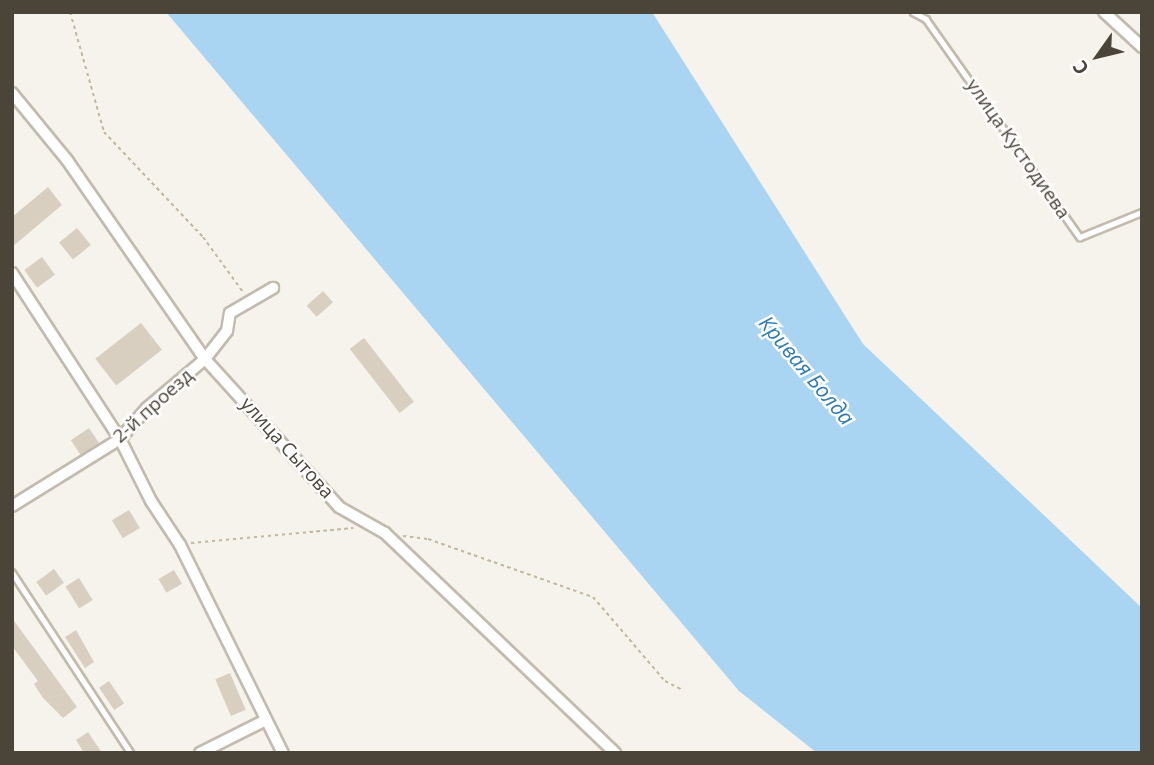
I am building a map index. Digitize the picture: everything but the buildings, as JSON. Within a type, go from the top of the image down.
[{"type":"street","points":[[1104,12],[1142,47]]},
{"type":"street","name":"улица Сытова","points":[[12,93],[67,160],[205,359],[340,507],[385,533],[615,753]]},
{"type":"street","points":[[12,273],[120,439],[151,501],[180,545],[264,720],[283,753]]},
{"type":"street","name":"2-й проезд","points":[[12,506],[120,439],[147,408],[205,359],[227,331],[230,313],[273,288]]},
{"type":"street","points":[[200,753],[264,720]]},
{"type":"lane","name":"улица Кустодиева","points":[[913,12],[926,19],[1080,237],[1142,212]]},
{"type":"lane","points":[[12,572],[131,753]]},
{"type":"path","points":[[70,12],[104,132],[203,237],[250,302]]},
{"type":"path","points":[[180,545],[338,526],[362,530]]},
{"type":"path","points":[[385,533],[428,539],[593,597],[666,681],[683,690]]},
{"type":"water","name":"Кривая Болда","points":[[166,12],[652,12],[863,344],[1142,608],[1142,753],[817,753],[739,691]]}]
